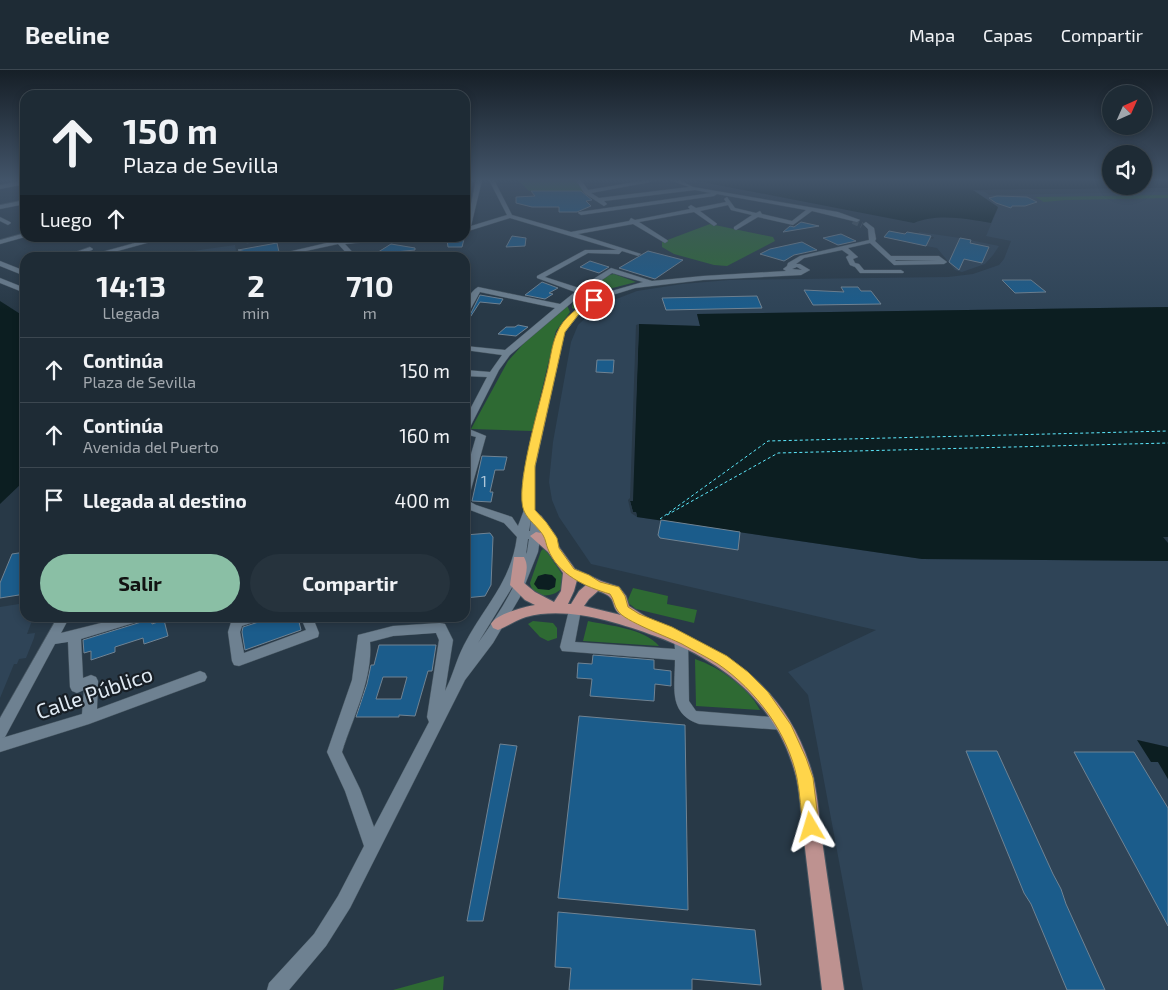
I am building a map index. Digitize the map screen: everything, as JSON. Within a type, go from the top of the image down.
[{"type":"main road","points":[[533,515],[551,538],[553,549]]},
{"type":"main road","points":[[530,535],[553,549],[570,572],[571,582],[568,591],[555,608]]},
{"type":"main road","points":[[519,560],[521,566],[516,581],[520,589],[555,608]]},
{"type":"main road","points":[[570,572],[585,578],[596,586],[614,591],[623,609],[630,615],[668,630],[679,638]]},
{"type":"main road","points":[[575,610],[584,595],[596,586]]},
{"type":"main road","points":[[598,615],[612,612],[620,602]]},
{"type":"main road","points":[[498,624],[526,612],[555,608],[598,615],[679,638],[706,650],[734,669],[763,696],[783,724],[792,742],[805,778],[833,990]]},
{"type":"street","points":[[470,229],[488,223]]},
{"type":"street","points":[[533,223],[640,253]]},
{"type":"street","points":[[597,223],[603,227]]},
{"type":"street","points":[[570,234],[623,223]]},
{"type":"street","points":[[635,223],[665,241]]},
{"type":"street","points":[[736,228],[745,223]]},
{"type":"street","points":[[864,225],[872,231],[873,238],[871,241]]},
{"type":"street","points":[[0,242],[20,236]]},
{"type":"street","points":[[790,267],[790,264],[795,260],[871,241]]},
{"type":"street","points":[[845,249],[855,257],[849,258],[852,264],[857,264],[862,272],[903,274],[878,246],[871,241]]},
{"type":"street","points":[[101,252],[143,242]]},
{"type":"street","points":[[286,252],[328,242]]},
{"type":"street","points":[[340,242],[349,252]]},
{"type":"street","points":[[88,252],[107,244],[115,248]]},
{"type":"street","points":[[597,252],[630,244],[640,253]]},
{"type":"street","points":[[578,293],[540,277],[587,251],[640,253]]},
{"type":"street","points":[[276,990],[296,969],[333,922],[460,676],[472,663],[520,589],[531,559],[530,535],[533,515],[528,490],[530,466],[561,332],[566,323],[575,313],[608,294],[653,283],[710,276],[777,276],[806,271],[801,260],[806,257]]},
{"type":"street","points":[[939,258],[944,262],[891,260],[939,258]]},
{"type":"street","points":[[0,263],[20,272]]},
{"type":"street","points":[[722,276],[766,274],[790,267],[803,267]]},
{"type":"street","points":[[790,267],[790,270],[796,272]]},
{"type":"street","points":[[470,419],[492,375],[507,353],[546,318],[578,293],[611,270],[653,283]]},
{"type":"street","points":[[2,280],[20,289]]},
{"type":"street","points":[[470,303],[478,289],[560,307]]},
{"type":"street","points":[[575,313],[570,305],[578,293]]},
{"type":"street","points":[[546,318],[560,318],[566,323]]},
{"type":"street","points":[[470,349],[507,353]]},
{"type":"street","points":[[470,373],[492,375]]},
{"type":"street","points":[[470,431],[481,436],[470,475]]},
{"type":"street","points":[[470,507],[508,520],[519,534],[530,535]]},
{"type":"street","points":[[460,676],[464,658],[511,580],[530,535]]},
{"type":"street","points":[[575,610],[567,648],[681,655]]},
{"type":"street","points":[[1,729],[61,622]]},
{"type":"street","points":[[51,640],[74,636],[122,622]]},
{"type":"street","points":[[240,622],[237,623],[234,632],[239,661],[313,633],[309,622]]},
{"type":"street","points":[[373,847],[352,789],[334,752],[352,701],[365,654],[363,639],[393,630],[440,628],[446,640],[433,726]]},
{"type":"street","points":[[74,636],[76,687],[91,681],[89,718]]},
{"type":"street","points":[[679,638],[682,703],[691,715],[699,718],[783,724]]},
{"type":"street","name":"Calle Público","points":[[0,745],[89,718],[200,677]]},
{"type":"shaded area","points":[[992,223],[1168,223],[1168,307],[697,314],[700,326],[639,324],[637,517],[922,559],[1168,561],[1168,747],[1138,740],[1158,762],[1168,779],[1168,990],[863,990],[808,695],[788,672],[876,630],[591,564],[559,517],[552,500],[549,482],[553,442],[571,342],[578,325],[594,310],[637,291],[682,284],[729,280],[948,277],[973,274],[999,265],[1004,259],[1011,241],[986,236]]},
{"type":"shaded area","points":[[919,232],[999,246],[985,264],[962,272],[955,270],[937,248],[926,246],[930,238],[933,239],[934,237],[918,234]]},
{"type":"shaded area","points":[[235,245],[236,252],[186,252]]},
{"type":"shaded area","points":[[0,301],[20,314],[20,485],[0,504]]},
{"type":"shaded area","points":[[1168,307],[1168,537],[1163,537],[1168,543],[1168,561],[922,559],[637,517],[636,512],[633,512],[630,501],[632,500],[639,324],[700,326],[697,314]]},
{"type":"shaded area","points":[[552,575],[556,579],[555,587],[549,590],[538,589],[534,584],[538,576]]},
{"type":"shaded area","points":[[20,604],[20,622],[32,622],[27,634],[35,633],[26,658],[19,659],[17,664],[14,664],[0,698],[0,607]]},
{"type":"shaded area","points":[[1137,740],[1168,747],[1168,779],[1158,762],[1151,762]]},
{"type":"green space","points":[[710,224],[773,237],[775,241],[727,266],[714,265],[674,254],[662,247],[662,242]]},
{"type":"green space","points":[[614,274],[636,282],[601,291],[574,309],[572,308],[573,302],[592,285],[608,275]]},
{"type":"green space","points":[[567,305],[570,312],[556,331],[532,431],[471,429],[508,361],[533,333]]},
{"type":"green space","points":[[543,549],[546,550],[564,577],[564,586],[550,595],[540,595],[535,592],[530,583]]},
{"type":"green space","points":[[633,588],[668,596],[667,604],[697,610],[694,623],[636,609],[627,602]]},
{"type":"green space","points":[[533,621],[553,623],[557,628],[557,638],[548,641],[540,637],[528,624]]},
{"type":"green space","points":[[588,621],[636,631],[653,640],[659,646],[583,641]]},
{"type":"green space","points":[[695,659],[714,667],[732,679],[748,693],[760,710],[696,706]]},
{"type":"green space","points":[[444,976],[443,990],[393,990]]},
{"type":"pier","points":[[639,324],[633,501],[630,501],[633,512],[636,512],[637,517],[631,513],[628,500],[630,498],[636,325]]},
{"type":"building","points":[[800,223],[819,226],[783,232],[790,226],[794,227]]},
{"type":"building","points":[[889,231],[931,236],[926,246],[884,237]]},
{"type":"building","points":[[841,234],[856,241],[838,245],[823,238]]},
{"type":"building","points":[[512,236],[526,238],[525,246],[506,247]]},
{"type":"building","points":[[960,238],[971,240],[970,243],[989,247],[982,263],[964,259],[959,270],[949,262]]},
{"type":"building","points":[[447,242],[463,242],[462,247],[448,247]]},
{"type":"building","points":[[802,242],[817,250],[794,255],[784,261],[760,254],[770,249]]},
{"type":"building","points":[[277,243],[279,252],[246,252],[238,250]]},
{"type":"building","points":[[391,244],[415,248],[415,250],[378,252]]},
{"type":"building","points":[[648,251],[683,260],[655,279],[619,268]]},
{"type":"building","points":[[590,261],[609,267],[599,273],[580,267]]},
{"type":"building","points":[[1002,280],[1031,280],[1046,292],[1015,293]]},
{"type":"building","points":[[542,282],[558,288],[549,293],[553,294],[545,299],[525,295]]},
{"type":"building","points":[[841,287],[858,287],[861,291],[871,291],[881,304],[813,305],[804,290],[844,292]]},
{"type":"building","points":[[480,295],[503,299],[500,304],[480,302],[470,317]]},
{"type":"building","points":[[757,296],[762,308],[666,310],[662,298]]},
{"type":"building","points":[[518,325],[528,327],[516,336],[498,334],[506,327]]},
{"type":"building","points":[[597,360],[614,360],[613,373],[596,372]]},
{"type":"building","points":[[482,456],[507,457],[504,470],[495,470],[490,492],[493,492],[491,502],[472,501]]},
{"type":"building","points":[[661,520],[740,532],[738,550],[660,538],[658,535]]},
{"type":"building","points":[[490,533],[493,537],[491,585],[485,596],[470,598],[470,535]]},
{"type":"building","points":[[20,553],[20,595],[0,598],[0,583],[12,554]]},
{"type":"building","points":[[141,622],[152,622],[152,624],[164,622],[168,636],[144,644],[143,638],[115,647],[115,652],[91,660],[91,651],[84,653],[83,640]]},
{"type":"building","points":[[259,622],[299,622],[301,630],[245,650],[243,627]]},
{"type":"building","points":[[379,645],[436,645],[432,671],[428,671],[415,716],[356,717],[371,665],[374,665]],"holes":[[[383,677],[407,677],[401,699],[376,699]]]},
{"type":"building","points":[[593,655],[654,660],[654,669],[671,671],[671,686],[655,684],[654,701],[590,696],[592,679],[577,678],[578,663],[592,664]]},
{"type":"building","points":[[579,716],[685,725],[688,910],[558,898]]},
{"type":"building","points":[[500,744],[517,746],[483,921],[467,921]]},
{"type":"building","points":[[966,751],[997,751],[1105,990],[1067,990],[1031,904],[1024,893]]},
{"type":"building","points":[[1074,752],[1134,752],[1168,808],[1168,926]]},
{"type":"building","points":[[558,912],[755,930],[761,985],[692,979],[692,990],[569,990],[571,968],[555,967]]},
{"type":"ferry route","points":[[660,519],[768,441],[1168,431]]},
{"type":"ferry route","points":[[667,515],[778,453],[1168,443]]},
{"type":"tunnel","points":[[857,223],[862,225]]},
{"type":"route","points":[[594,300],[575,313],[561,332],[530,466],[528,478],[529,510],[542,524],[551,538],[553,549],[570,572],[585,578],[596,586],[606,587],[616,592],[619,596],[621,607],[634,618],[668,630],[677,637],[723,660],[752,684],[763,696],[776,712],[799,758],[805,778],[811,827]]}]
